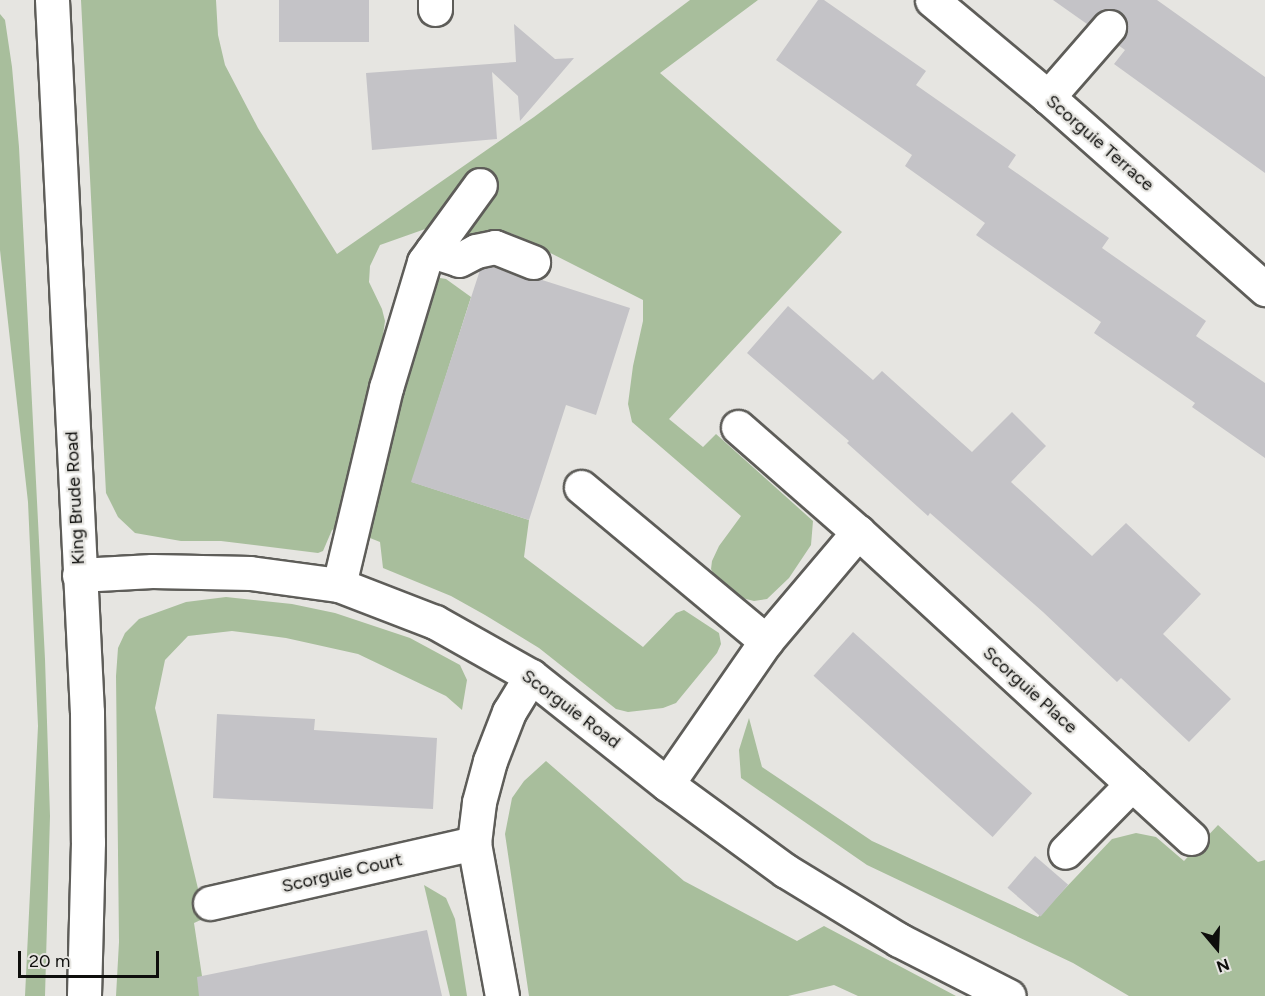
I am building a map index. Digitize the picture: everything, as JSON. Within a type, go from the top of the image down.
[{"type":"street","name":"King Brude Road","points":[[51,0],[87,735],[88,842],[84,996]]},
{"type":"street","name":"Scorguie Terrace","points":[[932,0],[1048,97],[1265,289]]},
{"type":"street","points":[[1048,97],[1109,27]]},
{"type":"street","points":[[339,585],[386,388],[424,262],[480,185]]},
{"type":"street","points":[[432,251],[459,260],[476,251],[495,247],[533,262]]},
{"type":"street","name":"Scorguie Place","points":[[738,427],[858,532],[1191,838]]},
{"type":"street","points":[[581,487],[766,641]]},
{"type":"street","points":[[667,784],[766,641],[858,532]]},
{"type":"street","name":"Scorguie Road","points":[[79,575],[152,571],[250,573],[339,585],[435,622],[531,676],[667,784],[786,871],[899,940],[1009,996]]},
{"type":"street","points":[[502,996],[474,843],[479,802],[490,761],[509,712],[531,676]]},
{"type":"street","points":[[1065,852],[1132,784]]},
{"type":"street","name":"Scorguie Court","points":[[210,903],[474,843]]},
{"type":"green space","points":[[81,0],[216,0],[218,35],[225,65],[258,128],[337,254],[534,117],[690,0],[758,0],[660,73],[842,232],[669,419],[703,447],[716,434],[813,521],[811,545],[789,578],[767,599],[754,601],[742,598],[715,577],[711,569],[712,561],[719,546],[741,516],[632,422],[628,404],[633,366],[643,321],[643,300],[513,234],[499,230],[461,244],[428,228],[380,245],[370,266],[369,282],[385,321],[379,364],[337,527],[332,530],[323,551],[318,553],[221,541],[181,541],[135,533],[118,517],[106,493]]},
{"type":"green space","points":[[0,14],[5,20],[12,67],[19,147],[45,659],[50,816],[45,996],[25,996],[38,726],[28,502],[0,250]]},
{"type":"green space","points":[[434,277],[446,279],[471,297],[412,482],[529,520],[524,557],[643,647],[676,613],[684,610],[719,633],[721,644],[717,653],[676,703],[663,708],[628,712],[616,709],[539,648],[485,615],[451,596],[383,568],[380,542],[365,536],[366,510]]},
{"type":"green space","points":[[226,597],[292,604],[335,613],[410,638],[460,665],[467,680],[462,710],[446,696],[358,654],[286,638],[232,631],[188,636],[165,660],[155,708],[205,918],[194,923],[205,996],[116,996],[119,942],[116,676],[118,648],[125,633],[139,619],[186,602]]},
{"type":"green space","points":[[749,718],[762,767],[872,841],[1038,917],[1112,839],[1136,833],[1156,837],[1184,861],[1218,825],[1258,862],[1265,860],[1265,996],[1129,996],[1073,963],[867,865],[741,778],[739,750]]},
{"type":"green space","points":[[546,761],[684,881],[797,941],[824,926],[956,996],[858,996],[834,985],[788,996],[529,996],[505,834],[512,798],[524,781]]},
{"type":"green space","points":[[424,885],[446,898],[455,919],[467,996],[450,996]]},
{"type":"building","points":[[279,0],[369,0],[369,42],[279,42]]},
{"type":"building","points":[[818,0],[824,0],[926,71],[916,85],[1016,155],[1008,167],[1109,238],[1102,248],[1206,321],[1196,336],[1265,383],[1265,458],[1192,407],[1195,403],[1094,333],[1101,322],[976,235],[985,223],[905,166],[912,155],[776,60]]},
{"type":"building","points":[[1053,0],[1157,0],[1265,77],[1265,173],[1114,64],[1125,50],[1118,45],[1127,30],[1126,20],[1121,13],[1112,9],[1103,9],[1087,24]]},
{"type":"building","points":[[514,24],[555,59],[574,58],[520,121],[518,96],[492,72],[497,139],[372,150],[366,73],[516,62]]},
{"type":"building","points":[[493,267],[526,279],[539,279],[630,308],[596,415],[566,405],[529,520],[411,482],[480,270]]},
{"type":"building","points":[[788,306],[873,380],[882,371],[972,452],[1012,412],[1046,446],[1011,482],[1092,556],[1126,523],[1201,594],[1163,634],[1231,699],[1189,742],[1121,678],[1117,682],[1043,612],[930,513],[928,516],[847,443],[849,441],[747,353]]},
{"type":"building","points":[[853,632],[1032,793],[993,837],[814,676]]},
{"type":"building","points":[[217,714],[315,719],[314,730],[437,738],[433,809],[213,798]]},
{"type":"building","points":[[1035,856],[1068,885],[1041,917],[1007,888]]},
{"type":"building","points":[[427,930],[442,996],[199,996],[197,977]]}]
